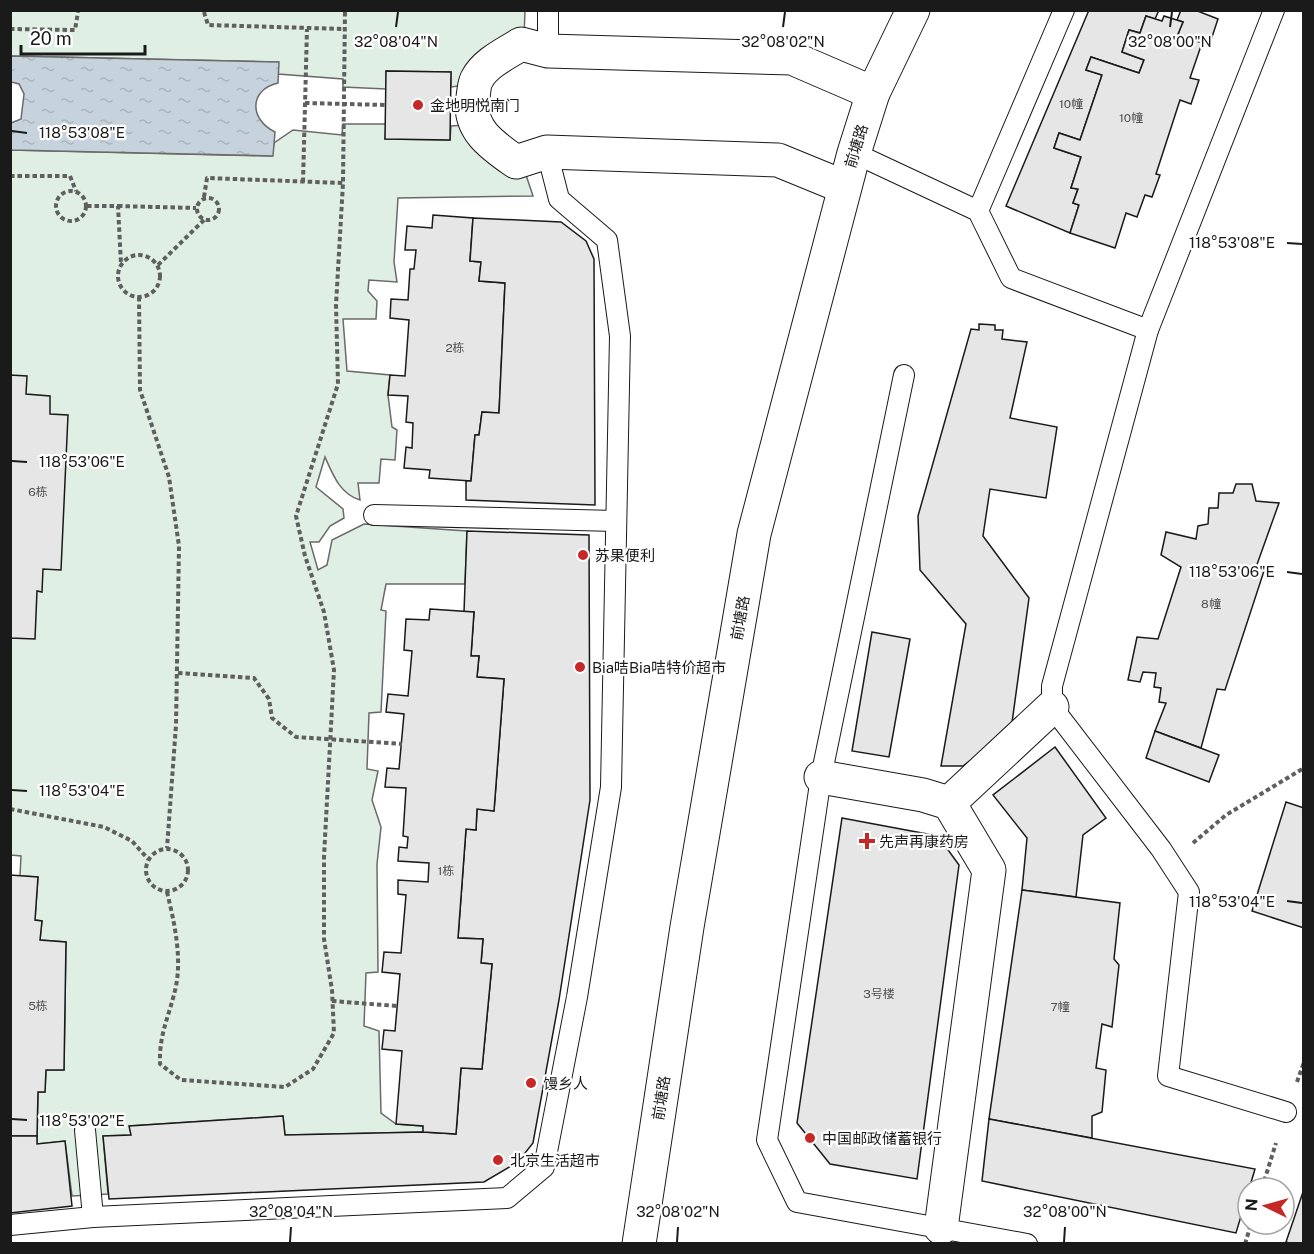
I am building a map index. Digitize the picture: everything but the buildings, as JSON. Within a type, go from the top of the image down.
[{"type":"street","name":"前塘路","points":[[639,1244],[687,927],[754,534],[854,153],[873,93],[913,10]]},
{"type":"street","points":[[844,187],[778,160],[547,152],[516,162],[492,145],[476,127],[471,106],[477,79],[491,63],[521,44],[548,51],[792,58],[873,93]]},
{"type":"street","points":[[949,803],[1052,707]]},
{"type":"street","points":[[821,777],[923,795],[949,803],[990,870],[941,1228]]},
{"type":"lane","points":[[548,10],[548,51]]},
{"type":"lane","points":[[978,211],[1064,10]]},
{"type":"lane","points":[[1274,10],[1148,330],[1052,686],[1052,707],[1170,863],[1189,892],[1168,1076],[1286,1112]]},
{"type":"lane","points":[[10,1225],[93,1217],[507,1198],[544,1167],[577,997],[611,787],[620,336],[607,240],[559,199],[547,152]]},
{"type":"lane","points":[[854,153],[978,211],[1011,279],[1148,330]]},
{"type":"lane","points":[[904,375],[821,777],[767,1140],[797,1202],[1027,1244]]},
{"type":"lane","points":[[374,515],[616,521]]},
{"type":"lane","points":[[85,1130],[93,1217]]},
{"type":"path","points":[[10,29],[75,30],[79,11],[66,10]]},
{"type":"path","points":[[216,10],[202,11],[208,25],[344,29]]},
{"type":"path","points":[[167,892],[176,933],[177,984],[159,1041],[160,1064],[181,1080],[285,1087],[313,1069],[334,1033],[324,939],[324,856],[334,670],[324,612],[305,556],[296,516],[338,384],[336,305],[343,183],[345,10]]},
{"type":"path","points":[[303,182],[307,29]]},
{"type":"path","points":[[305,103],[386,105]]},
{"type":"path","points":[[10,176],[70,176],[76,191]]},
{"type":"path","points":[[204,197],[207,178],[343,183]]},
{"type":"path","points":[[66,190],[76,191],[84,197],[87,206],[84,216],[75,222],[66,221],[58,215],[55,206],[59,196],[66,190]]},
{"type":"path","points":[[158,265],[204,220],[217,216],[219,209],[217,202],[211,197],[204,197],[198,201],[196,208],[204,220]]},
{"type":"path","points":[[87,206],[196,208]]},
{"type":"path","points":[[118,206],[121,265],[118,276],[121,286],[128,294],[139,297],[150,294],[158,287],[160,276],[158,265],[150,257],[139,254],[129,257],[121,265]]},
{"type":"path","points":[[139,297],[140,390],[169,477],[179,546],[178,673],[167,848]]},
{"type":"path","points":[[178,673],[254,678],[269,699],[272,718],[296,737],[402,744]]},
{"type":"path","points":[[1170,863],[1226,814],[1304,768]]},
{"type":"path","points":[[10,809],[104,827],[132,841],[148,859]]},
{"type":"path","points":[[167,848],[178,851],[186,859],[189,870],[186,881],[178,889],[167,892],[156,889],[148,881],[146,870],[148,859],[156,851],[167,848]]},
{"type":"path","points":[[332,1001],[397,1006]]},
{"type":"green space","points":[[11,11],[525,11],[524,37],[466,85],[451,87],[451,72],[386,71],[386,89],[343,87],[343,79],[278,74],[278,62],[11,56]]},
{"type":"green space","points":[[343,124],[386,124],[385,139],[450,140],[451,126],[466,125],[526,175],[533,196],[398,198],[394,262],[397,282],[369,280],[368,291],[377,301],[376,319],[343,319],[347,371],[390,375],[388,395],[392,427],[397,430],[395,460],[381,459],[379,483],[358,483],[360,500],[342,489],[325,457],[316,487],[343,509],[344,518],[330,526],[319,542],[310,542],[318,570],[327,565],[332,540],[364,524],[467,531],[465,584],[386,584],[381,610],[386,611],[381,712],[369,713],[367,769],[378,771],[372,800],[381,827],[377,864],[378,972],[366,973],[364,1026],[379,1031],[381,1113],[396,1124],[423,1126],[423,1132],[285,1135],[283,1116],[130,1126],[131,1135],[103,1136],[108,1194],[72,1196],[65,1141],[37,1144],[38,1092],[45,1092],[46,1070],[64,1070],[66,942],[40,940],[42,921],[35,920],[38,877],[20,876],[21,856],[11,855],[10,150],[272,156],[274,143],[293,130],[342,135]]},
{"type":"water","points":[[11,56],[279,62],[278,83],[261,92],[256,106],[261,120],[275,132],[273,156],[11,150],[11,123],[21,119],[24,94],[19,84],[11,82]]},
{"type":"place","name":"金地明悦南门","points":[[418,105]]},
{"type":"place","name":"苏果便利","points":[[583,555]]},
{"type":"place","name":"Bia咭Bia咭特价超市","points":[[580,667]]},
{"type":"place","name":"先声再康药房","points":[[867,841]]},
{"type":"place","name":"馒乡人","points":[[531,1083]]},
{"type":"place","name":"中国邮政储蓄银行","points":[[810,1138]]},
{"type":"place","name":"北京生活超市","points":[[498,1160]]}]
